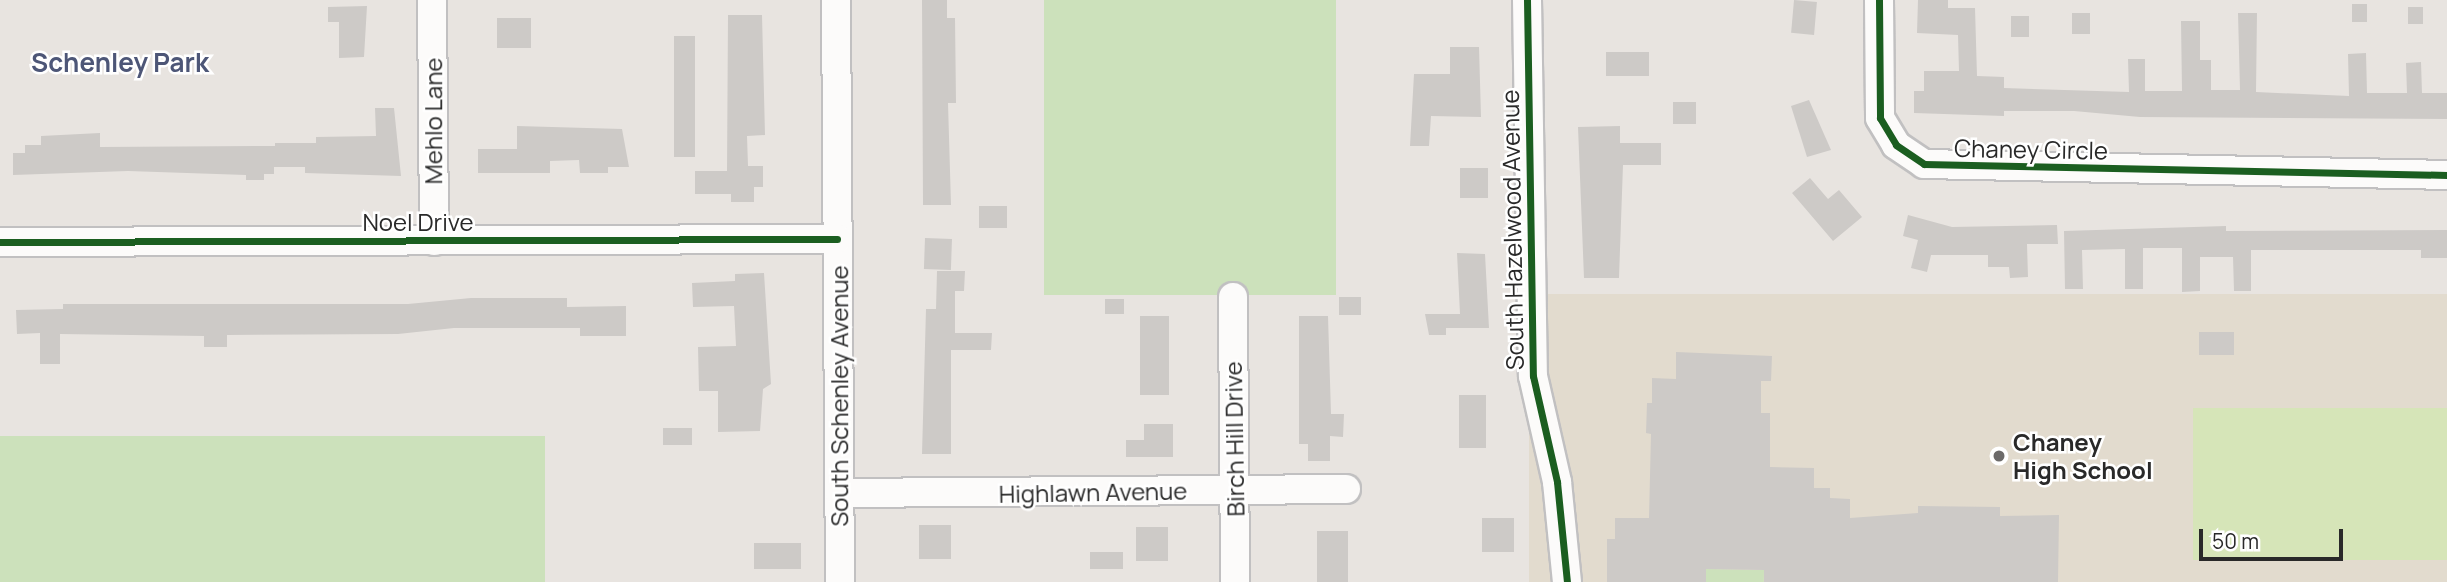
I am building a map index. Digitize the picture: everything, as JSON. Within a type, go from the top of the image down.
[{"type":"street","name":"Mehlo Lane","points":[[432,0],[434,241]]},
{"type":"street","name":"South Schenley Avenue","points":[[836,0],[839,582]]},
{"type":"street","name":"South Hazelwood Avenue","points":[[1527,0],[1533,376],[1557,482],[1567,582]]},
{"type":"street","name":"Chaney Circle","points":[[1880,0],[1880,118],[1896,145],[1924,164],[2447,175]]},
{"type":"street","name":"Noel Drive","points":[[0,242],[837,239]]},
{"type":"street","name":"Birch Hill Drive","points":[[1233,297],[1236,582]]},
{"type":"street","name":"Highlawn Avenue","points":[[840,493],[1346,489]]},
{"type":"shaded area","name":"Chaney High School","points":[[1529,294],[2447,294],[2447,582],[1529,582]]},
{"type":"green space","points":[[1044,0],[1336,0],[1336,295],[1044,295]]},
{"type":"green space","points":[[2193,408],[2447,408],[2447,560],[2193,560]]},
{"type":"green space","points":[[0,436],[545,436],[545,582],[0,582]]},
{"type":"green space","points":[[1706,569],[1764,570],[1764,582],[1706,582]]},
{"type":"building","points":[[922,0],[947,0],[947,18],[955,18],[956,103],[948,103],[951,205],[923,205]]},
{"type":"building","points":[[1794,0],[1817,2],[1814,35],[1791,33]]},
{"type":"building","points":[[1918,0],[1948,0],[1948,8],[1975,8],[1977,76],[2004,77],[2004,88],[2129,92],[2128,59],[2145,59],[2145,91],[2182,91],[2181,21],[2200,21],[2200,60],[2211,60],[2211,90],[2240,90],[2238,13],[2257,13],[2256,92],[2349,96],[2348,54],[2366,53],[2367,93],[2407,93],[2406,63],[2421,62],[2422,93],[2447,93],[2447,119],[2140,117],[2074,111],[2004,111],[2004,116],[1914,113],[1914,91],[1924,91],[1924,71],[1959,71],[1958,35],[1917,33]]},
{"type":"building","points":[[2352,4],[2367,4],[2367,22],[2352,22]]},
{"type":"building","points":[[367,6],[364,57],[339,58],[339,22],[328,22],[328,7]]},
{"type":"building","points":[[2408,7],[2423,7],[2423,24],[2408,24]]},
{"type":"building","points":[[2072,13],[2090,13],[2090,34],[2072,34]]},
{"type":"building","points":[[728,15],[762,15],[765,135],[747,136],[748,166],[763,166],[763,187],[754,187],[754,202],[731,202],[731,194],[695,194],[695,171],[727,171]]},
{"type":"building","points":[[2011,16],[2029,16],[2029,37],[2011,37]]},
{"type":"building","points":[[497,18],[531,18],[531,48],[497,48]]},
{"type":"building","points":[[674,36],[695,36],[695,157],[674,157]]},
{"type":"building","points":[[1450,47],[1479,47],[1481,117],[1431,116],[1429,146],[1410,146],[1414,74],[1450,74]]},
{"type":"building","points":[[1606,52],[1649,52],[1649,76],[1606,76]]},
{"type":"building","points":[[1809,100],[1831,150],[1807,157],[1791,106]]},
{"type":"building","points":[[1673,102],[1696,102],[1696,124],[1673,124]]},
{"type":"building","points":[[375,108],[394,108],[401,176],[305,173],[305,167],[274,167],[274,174],[264,174],[264,180],[246,180],[246,175],[128,171],[13,175],[13,153],[25,153],[25,145],[41,145],[41,136],[100,133],[100,147],[275,146],[275,143],[316,143],[316,137],[376,136]]},
{"type":"building","points":[[517,126],[622,129],[629,167],[608,167],[608,173],[580,173],[579,160],[550,161],[550,173],[478,173],[478,149],[517,149]]},
{"type":"building","points":[[1620,126],[1620,143],[1661,143],[1661,165],[1623,165],[1619,278],[1584,278],[1578,127]]},
{"type":"building","points":[[1460,168],[1488,168],[1488,198],[1460,198]]},
{"type":"building","points":[[1810,178],[1828,199],[1839,190],[1862,217],[1833,241],[1792,193]]},
{"type":"building","points":[[979,206],[1007,206],[1007,228],[979,228]]},
{"type":"building","points":[[1908,215],[1952,227],[2057,225],[2058,244],[2027,244],[2028,277],[2010,278],[2009,267],[1988,267],[1988,255],[1931,255],[1927,272],[1911,268],[1918,240],[1903,236]]},
{"type":"building","points":[[2226,226],[2226,231],[2447,230],[2447,258],[2421,258],[2421,250],[2251,250],[2251,291],[2234,291],[2233,257],[2200,257],[2200,291],[2182,292],[2182,248],[2143,248],[2143,289],[2125,289],[2125,249],[2082,250],[2083,289],[2065,289],[2064,231]]},
{"type":"building","points":[[925,238],[952,239],[951,270],[924,269]]},
{"type":"building","points":[[1457,253],[1485,254],[1489,328],[1446,328],[1446,335],[1429,335],[1425,314],[1460,314]]},
{"type":"building","points":[[937,271],[965,271],[964,291],[955,291],[955,333],[992,333],[991,350],[951,350],[951,454],[922,454],[926,309],[936,309]]},
{"type":"building","points":[[764,273],[771,384],[763,389],[760,431],[718,432],[718,391],[699,391],[698,347],[736,346],[734,306],[693,307],[692,283],[735,281],[735,274]]},
{"type":"building","points":[[1339,297],[1361,297],[1361,315],[1339,315]]},
{"type":"building","points":[[471,298],[567,298],[567,307],[626,306],[626,336],[580,336],[580,328],[454,328],[398,334],[227,335],[227,347],[204,347],[204,336],[60,334],[60,364],[40,364],[40,333],[17,334],[16,310],[63,309],[63,304],[408,304]]},
{"type":"building","points":[[1105,299],[1124,299],[1124,314],[1105,314]]},
{"type":"building","points":[[1140,316],[1169,316],[1169,395],[1140,395]]},
{"type":"building","points":[[1299,316],[1328,316],[1331,414],[1344,414],[1343,437],[1330,436],[1330,461],[1308,461],[1308,444],[1299,444]]},
{"type":"building","points":[[2199,332],[2234,332],[2234,355],[2199,355]]},
{"type":"building","points":[[1676,352],[1772,356],[1771,381],[1761,381],[1761,413],[1770,413],[1770,467],[1814,468],[1814,488],[1830,488],[1830,498],[1850,499],[1850,518],[1918,513],[1918,506],[2000,507],[2000,516],[2059,515],[2058,582],[1764,582],[1764,570],[1706,569],[1706,582],[1607,582],[1607,539],[1615,539],[1615,518],[1649,518],[1651,434],[1646,433],[1647,403],[1652,403],[1652,378],[1676,379]]},
{"type":"building","points":[[1459,395],[1486,395],[1486,448],[1459,448]]},
{"type":"building","points":[[1144,424],[1173,424],[1173,457],[1126,457],[1126,440],[1144,440]]},
{"type":"building","points":[[663,428],[692,428],[692,445],[663,445]]},
{"type":"building","points":[[1482,518],[1514,518],[1514,552],[1482,552]]},
{"type":"building","points":[[919,525],[951,525],[951,559],[919,559]]},
{"type":"building","points":[[1136,527],[1168,527],[1168,561],[1136,561]]},
{"type":"building","points":[[1317,531],[1348,531],[1348,582],[1317,582]]},
{"type":"building","points":[[754,543],[801,543],[801,569],[754,569]]},
{"type":"building","points":[[1090,552],[1123,552],[1123,569],[1090,569]]},
{"type":"cycle path","points":[[1527,0],[1533,376],[1557,482],[1567,582]]},
{"type":"cycle path","points":[[1879,0],[1880,118],[1896,145],[1924,164],[2447,175]]},
{"type":"cycle path","points":[[0,242],[837,239]]},
{"type":"place","name":"Chaney High School","points":[[1999,456]]},
{"type":"district","name":"Schenley Park","points":[[120,63]]}]
